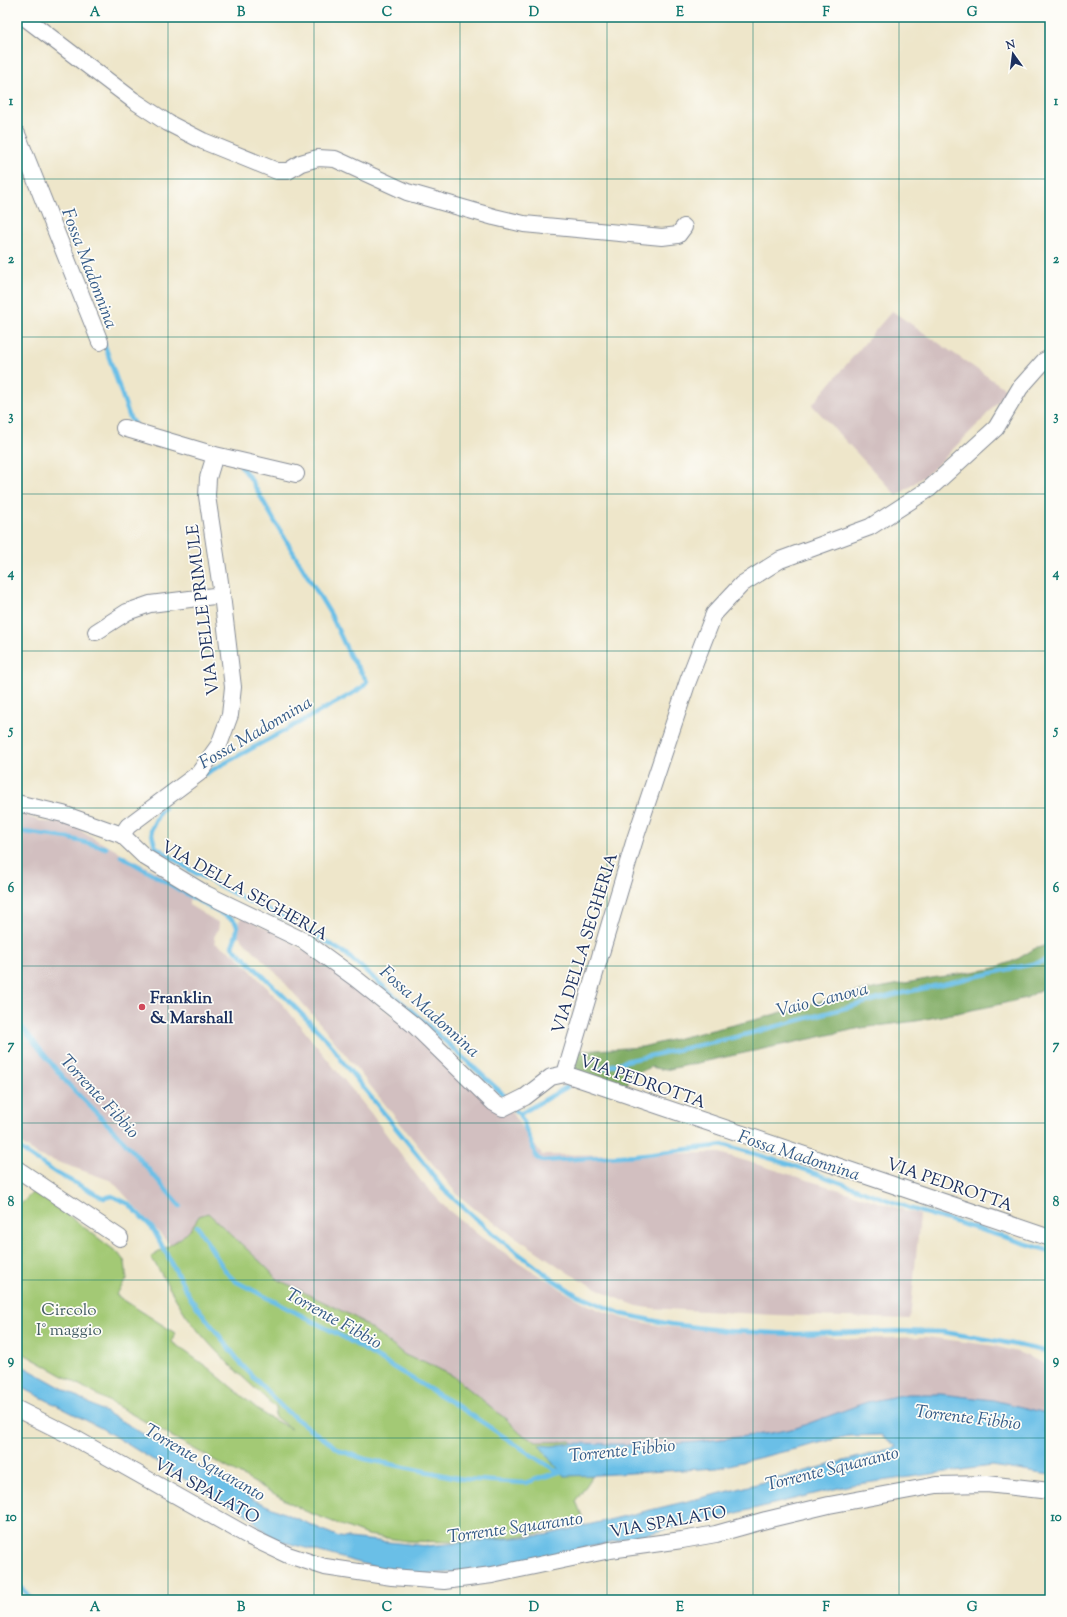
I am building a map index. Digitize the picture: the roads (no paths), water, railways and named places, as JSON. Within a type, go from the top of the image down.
[{"type":"street","points":[[24,17],[133,100],[168,123],[203,141],[277,171],[288,171],[301,163],[318,158],[335,159],[407,192],[524,224],[662,237],[678,236],[684,226]]},
{"type":"street","points":[[17,134],[100,342]]},
{"type":"street","name":"VIA DELLA SEGHERIA","points":[[17,803],[63,814],[122,835],[145,857],[206,894],[304,941],[355,978],[414,1026],[494,1103],[503,1108],[525,1097],[551,1077],[565,1074],[635,839],[688,681],[714,614],[742,584],[780,560],[870,527],[929,490],[996,428],[1020,388],[1044,360],[1050,358]]},
{"type":"street","points":[[124,428],[215,455],[296,474]]},
{"type":"street","name":"VIA DELLE PRIMULE","points":[[122,835],[128,826],[199,773],[219,745],[230,714],[233,687],[222,595],[207,496],[208,478],[215,455]]},
{"type":"street","points":[[96,632],[127,612],[150,604],[222,595]]},
{"type":"street","name":"VIA PEDROTTA","points":[[565,1074],[1050,1238]]},
{"type":"street","points":[[17,1169],[120,1238]]},
{"type":"street","name":"VIA SPALATO","points":[[17,1409],[69,1435],[250,1536],[288,1555],[325,1567],[392,1577],[444,1581],[492,1575],[610,1550],[716,1534],[829,1505],[937,1485],[987,1484],[1050,1491]]},
{"type":"water","name":"Torrente Squaranto","points":[[17,1363],[123,1422],[254,1500],[339,1537],[427,1546],[546,1535],[734,1490],[897,1447],[881,1435],[848,1436],[717,1468],[564,1476],[539,1445],[552,1446],[571,1443],[656,1445],[697,1442],[771,1433],[796,1428],[867,1402],[907,1394],[941,1394],[993,1400],[1050,1414],[1050,1475],[991,1466],[851,1485],[696,1523],[481,1571],[404,1575],[273,1539],[248,1515],[207,1493],[101,1428],[17,1385]]},
{"type":"waterway","name":"Fossa Madonnina","points":[[17,119],[22,133]]},
{"type":"waterway","name":"Fossa Madonnina","points":[[104,343],[130,418],[136,427]]},
{"type":"waterway","name":"Fossa Madonnina","points":[[205,774],[348,696],[363,687],[367,681],[350,656],[331,615],[250,478],[241,466]]},
{"type":"waterway","name":"Fossa Madonnina","points":[[164,808],[160,811],[151,830],[155,846],[190,870],[250,902],[293,922],[346,954],[422,1020],[504,1095]]},
{"type":"waterway","points":[[17,831],[68,838],[106,848]]},
{"type":"waterway","points":[[121,856],[231,918],[237,924],[237,933],[232,946],[329,1042],[345,1065],[425,1164],[442,1188],[493,1234],[552,1279],[575,1294],[622,1314],[670,1324],[728,1331],[796,1334],[895,1331],[943,1332],[998,1341],[1045,1351],[1050,1354]]},
{"type":"waterway","name":"Vaio Canova","points":[[601,1069],[626,1061],[736,1037],[894,995],[1050,959]]},
{"type":"waterway","name":"Torrente Fibbio","points":[[17,1021],[68,1084],[123,1140],[180,1206]]},
{"type":"waterway","name":"Vaio Canova","points":[[520,1114],[567,1087]]},
{"type":"waterway","name":"Fossa Madonnina","points":[[515,1111],[520,1114],[537,1158],[543,1161],[637,1155],[725,1145],[792,1165],[912,1209],[1050,1251]]},
{"type":"waterway","points":[[17,1147],[56,1173],[104,1198],[112,1196],[129,1204],[153,1229],[191,1299],[242,1365],[284,1409],[341,1451],[365,1459],[463,1479],[525,1483],[559,1472]]},
{"type":"waterway","name":"Torrente Fibbio","points":[[197,1226],[226,1272],[235,1281],[345,1338],[464,1410],[539,1460],[559,1472],[566,1471]]},
{"type":"waterway","points":[[17,1583],[33,1600]]},
{"type":"place","name":"Franklin & Marshall","points":[[142,1007]]},
{"type":"park label","name":"Circolo I° maggio","points":[[69,1319]]}]
